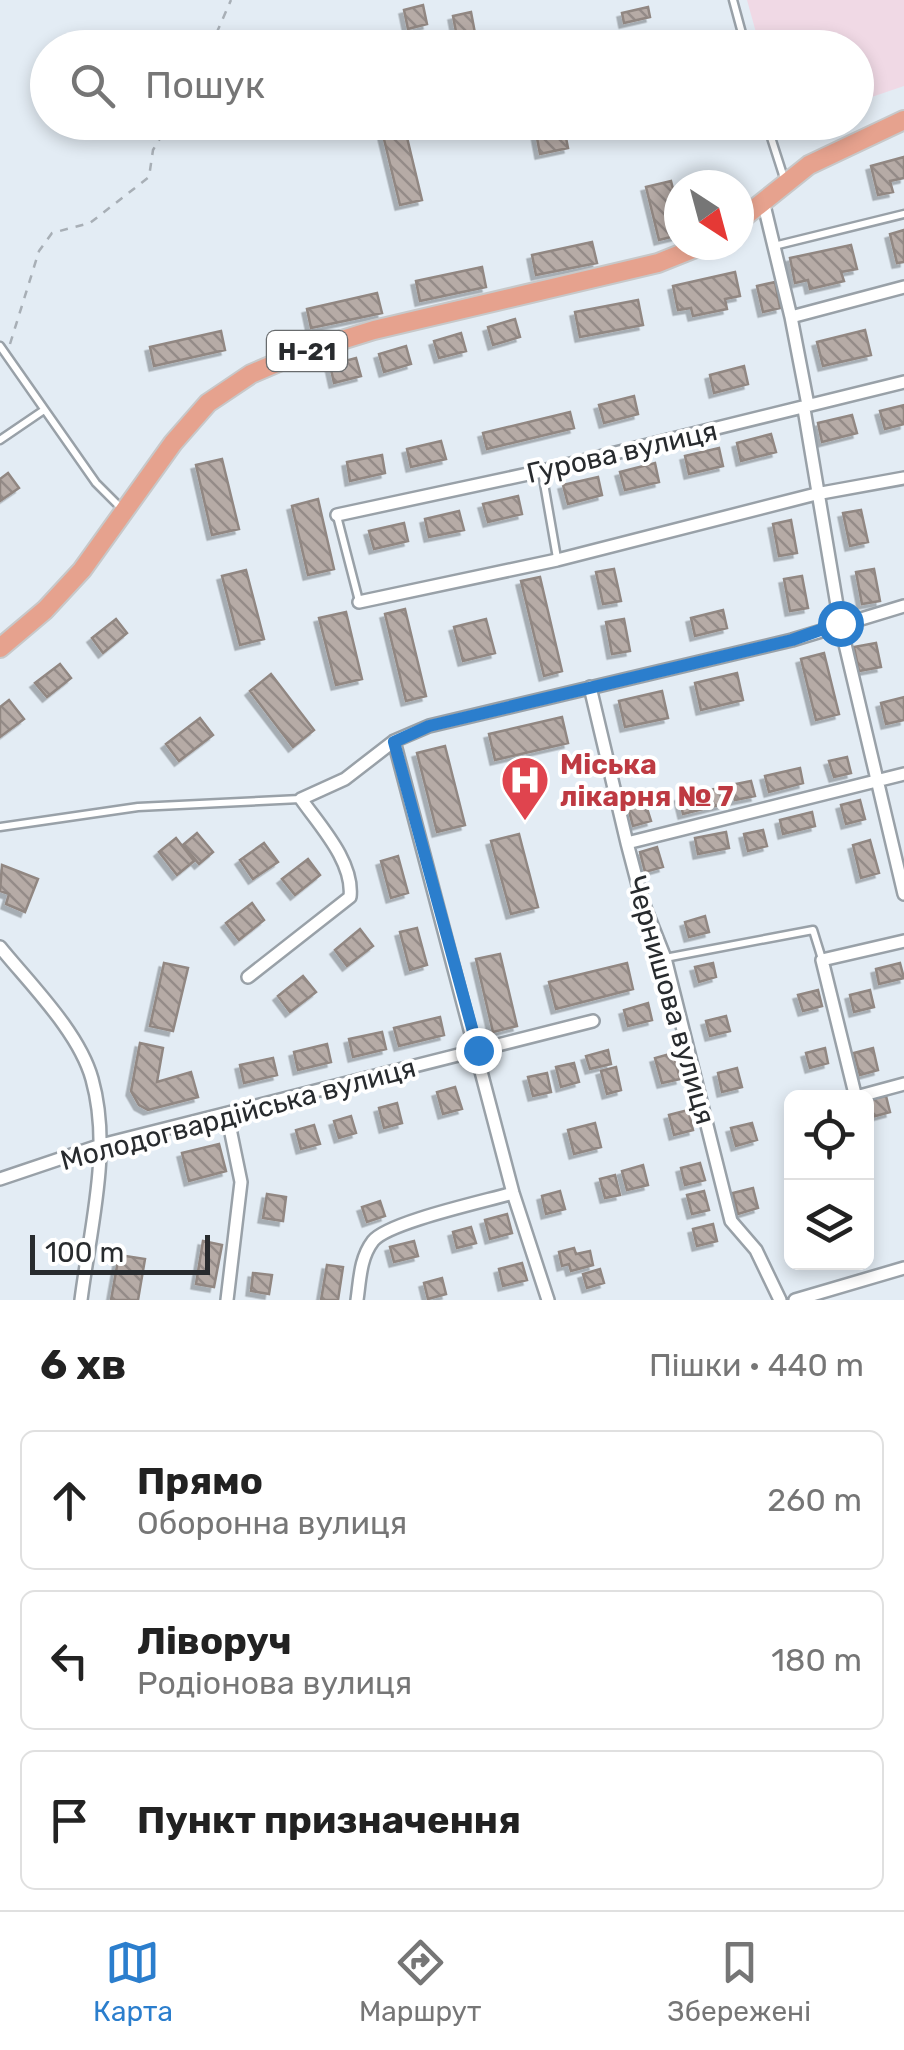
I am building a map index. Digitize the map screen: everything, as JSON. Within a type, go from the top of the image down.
[{"type":"main road","points":[[874,133],[904,120]]},
{"type":"main road","points":[[754,209],[785,182],[859,140]]},
{"type":"main road","name":"Н-21","points":[[0,648],[9,629],[82,570],[173,443],[208,403],[250,374],[300,353],[374,330],[666,260]]},
{"type":"street","points":[[763,202],[792,317],[816,494],[840,623],[904,894]]},
{"type":"street","points":[[792,317],[904,287]]},
{"type":"street","name":"Гурова вулиця","points":[[337,516],[542,471],[904,382]]},
{"type":"street","points":[[359,602],[557,560],[816,494],[904,478]]},
{"type":"street","points":[[248,978],[350,897],[352,883],[344,866],[301,799],[344,779],[394,742],[429,726],[792,640],[904,606]]},
{"type":"street","name":"Чернишова вулиця","points":[[590,688],[642,900],[665,958],[731,1221],[756,1250],[780,1300]]},
{"type":"street","points":[[394,742],[513,1193],[548,1300]]},
{"type":"street","points":[[627,843],[904,774]]},
{"type":"street","points":[[854,1090],[822,960],[904,940]]},
{"type":"street","points":[[0,947],[68,1032],[92,1077],[101,1145],[81,1300]]},
{"type":"street","name":"Молодогвардійська вулиця","points":[[0,1180],[101,1145],[593,1020]]},
{"type":"street","points":[[874,1092],[904,1084]]},
{"type":"street","points":[[227,1300],[241,1182],[228,1114]]},
{"type":"street","points":[[357,1300],[362,1261],[375,1237],[406,1223],[513,1193]]},
{"type":"street","points":[[795,1300],[904,1268]]},
{"type":"lane","points":[[733,0],[741,30]]},
{"type":"lane","points":[[772,140],[785,182]]},
{"type":"lane","points":[[772,246],[904,214]]},
{"type":"lane","points":[[3,350],[96,484],[125,512]]},
{"type":"lane","points":[[0,440],[44,410]]},
{"type":"lane","points":[[542,471],[557,560]]},
{"type":"lane","points":[[337,516],[359,602]]},
{"type":"lane","points":[[0,827],[138,807],[301,799]]},
{"type":"lane","points":[[665,958],[813,930],[822,960]]},
{"type":"path","points":[[218,30],[232,0]]},
{"type":"path","points":[[3,350],[17,328],[39,251],[52,233],[90,223],[148,177],[159,140]]},
{"type":"shaded area","points":[[747,0],[904,0],[904,86],[874,96],[874,30],[755,30]]},
{"type":"building","points":[[423,5],[427,24],[408,29],[404,10]]},
{"type":"building","points":[[648,7],[650,17],[624,23],[622,13]]},
{"type":"building","points":[[471,12],[474,30],[456,30],[453,16]]},
{"type":"building","points":[[384,140],[408,140],[422,200],[400,205]]},
{"type":"building","points":[[537,140],[566,140],[568,148],[540,154]]},
{"type":"building","points":[[904,157],[904,178],[890,181],[893,192],[878,195],[871,166]]},
{"type":"building","points":[[664,183],[664,239],[659,240],[646,187]]},
{"type":"building","points":[[904,230],[904,262],[897,263],[890,234]]},
{"type":"building","points":[[592,242],[597,263],[536,275],[532,255]]},
{"type":"building","points":[[851,245],[857,269],[841,272],[844,281],[810,289],[808,280],[795,283],[790,258]]},
{"type":"building","points":[[482,267],[486,287],[420,301],[416,281]]},
{"type":"building","points":[[735,272],[740,296],[725,299],[727,309],[693,316],[691,308],[678,310],[673,286]]},
{"type":"building","points":[[775,282],[780,308],[763,312],[757,286]]},
{"type":"building","points":[[377,293],[382,313],[311,328],[307,309]]},
{"type":"building","points":[[638,300],[643,325],[580,337],[575,312]]},
{"type":"building","points":[[515,319],[520,337],[493,345],[488,327]]},
{"type":"building","points":[[865,330],[871,355],[823,366],[817,342]]},
{"type":"building","points":[[221,331],[225,350],[154,366],[150,347]]},
{"type":"building","points":[[461,333],[466,351],[439,358],[434,341]]},
{"type":"building","points":[[406,346],[411,364],[384,372],[379,354]]},
{"type":"building","points":[[356,358],[361,376],[334,383],[330,365]]},
{"type":"building","points":[[744,366],[748,384],[714,393],[710,375]]},
{"type":"building","points":[[634,396],[638,414],[604,423],[599,405]]},
{"type":"building","points":[[904,405],[904,424],[885,429],[880,411]]},
{"type":"building","points":[[570,412],[574,428],[487,449],[483,433]]},
{"type":"building","points":[[852,415],[857,433],[822,442],[818,423]]},
{"type":"building","points":[[771,434],[776,452],[741,461],[737,443]]},
{"type":"building","points":[[441,441],[446,459],[411,467],[407,449]]},
{"type":"building","points":[[719,448],[723,466],[689,474],[685,456]]},
{"type":"building","points":[[382,455],[385,473],[350,481],[347,462]]},
{"type":"building","points":[[222,459],[239,529],[212,535],[196,465]]},
{"type":"building","points":[[655,463],[659,482],[625,490],[620,472]]},
{"type":"building","points":[[8,473],[19,488],[0,501],[0,479]]},
{"type":"building","points":[[598,477],[602,495],[568,504],[563,485]]},
{"type":"building","points":[[518,496],[522,514],[488,522],[483,504]]},
{"type":"building","points":[[318,499],[334,569],[308,575],[292,506]]},
{"type":"building","points":[[861,510],[868,542],[850,546],[843,513]]},
{"type":"building","points":[[459,511],[464,530],[429,537],[425,519]]},
{"type":"building","points":[[791,520],[797,553],[779,556],[773,524]]},
{"type":"building","points":[[404,523],[408,541],[374,549],[369,531]]},
{"type":"building","points":[[614,569],[621,601],[603,604],[596,572]]},
{"type":"building","points":[[874,569],[880,601],[862,604],[856,572]]},
{"type":"building","points":[[246,570],[264,639],[240,645],[222,576]]},
{"type":"building","points":[[802,576],[808,608],[790,611],[784,579]]},
{"type":"building","points":[[540,577],[562,671],[544,676],[521,581]]},
{"type":"building","points":[[405,609],[426,696],[406,701],[385,614]]},
{"type":"building","points":[[723,610],[727,628],[695,636],[691,618]]},
{"type":"building","points":[[346,612],[362,679],[336,685],[319,618]]},
{"type":"building","points":[[116,619],[127,633],[103,653],[92,638]]},
{"type":"building","points":[[486,619],[495,653],[463,661],[454,627]]},
{"type":"building","points":[[624,619],[630,651],[612,654],[606,622]]},
{"type":"building","points":[[876,643],[881,667],[859,671],[854,647]]},
{"type":"building","points":[[824,653],[839,714],[816,720],[801,659]]},
{"type":"building","points":[[60,664],[71,678],[47,697],[35,683]]},
{"type":"building","points":[[737,673],[743,700],[701,710],[695,683]]},
{"type":"building","points":[[271,674],[314,730],[293,747],[250,691]]},
{"type":"building","points":[[662,691],[668,718],[625,727],[619,701]]},
{"type":"building","points":[[904,697],[904,720],[886,724],[881,703]]},
{"type":"building","points":[[9,700],[24,719],[0,737],[0,707]]},
{"type":"building","points":[[562,717],[568,743],[495,760],[489,734]]},
{"type":"building","points":[[200,718],[213,735],[179,761],[166,744]]},
{"type":"building","points":[[445,746],[465,825],[437,832],[417,753]]},
{"type":"building","points":[[847,757],[851,773],[834,777],[829,761]]},
{"type":"building","points":[[800,768],[803,783],[769,792],[765,776]]},
{"type":"building","points":[[751,781],[755,796],[735,800],[731,785]]},
{"type":"building","points":[[719,788],[723,804],[683,814],[679,797]]},
{"type":"building","points":[[860,800],[865,819],[846,824],[841,805]]},
{"type":"building","points":[[645,802],[651,821],[633,826],[628,807]]},
{"type":"building","points":[[812,812],[815,826],[783,834],[780,820]]},
{"type":"building","points":[[763,830],[767,846],[748,851],[744,834]]},
{"type":"building","points":[[726,832],[729,848],[698,854],[695,838]]},
{"type":"building","points":[[197,833],[213,852],[199,864],[183,845]]},
{"type":"building","points":[[519,834],[538,907],[511,914],[491,841]]},
{"type":"building","points":[[176,838],[194,861],[177,875],[159,852]]},
{"type":"building","points":[[870,840],[879,873],[861,878],[853,845]]},
{"type":"building","points":[[264,843],[278,862],[253,879],[240,860]]},
{"type":"building","points":[[657,847],[663,867],[645,872],[640,852]]},
{"type":"building","points":[[398,856],[408,893],[391,898],[381,861]]},
{"type":"building","points":[[308,859],[320,875],[295,895],[282,879]]},
{"type":"building","points":[[2,865],[38,879],[25,912],[6,904],[9,894],[0,891]]},
{"type":"building","points":[[252,903],[264,920],[239,940],[226,923]]},
{"type":"building","points":[[705,916],[709,932],[689,937],[685,922]]},
{"type":"building","points":[[417,928],[427,965],[410,970],[400,932]]},
{"type":"building","points":[[360,929],[373,946],[347,966],[335,950]]},
{"type":"building","points":[[500,954],[517,1026],[493,1032],[476,959]]},
{"type":"building","points":[[164,963],[188,968],[173,1031],[150,1026]]},
{"type":"building","points":[[627,963],[633,989],[556,1009],[549,982]]},
{"type":"building","points":[[713,963],[716,977],[699,982],[695,967]]},
{"type":"building","points":[[900,963],[904,978],[879,984],[876,969]]},
{"type":"building","points":[[303,976],[316,992],[290,1012],[278,996]]},
{"type":"building","points":[[818,990],[822,1006],[803,1011],[798,995]]},
{"type":"building","points":[[870,990],[874,1007],[854,1012],[850,995]]},
{"type":"building","points":[[648,1003],[652,1020],[628,1026],[624,1010]]},
{"type":"building","points":[[726,1016],[730,1031],[710,1036],[706,1021]]},
{"type":"building","points":[[440,1017],[444,1035],[399,1046],[394,1028]]},
{"type":"building","points":[[382,1032],[386,1049],[353,1057],[349,1039]]},
{"type":"building","points":[[140,1043],[163,1048],[157,1082],[191,1072],[198,1097],[148,1110],[139,1105],[131,1091]]},
{"type":"building","points":[[327,1044],[331,1062],[298,1070],[294,1052]]},
{"type":"building","points":[[825,1048],[828,1063],[810,1068],[806,1053]]},
{"type":"building","points":[[873,1048],[878,1070],[860,1075],[854,1053]]},
{"type":"building","points":[[608,1050],[611,1064],[590,1069],[586,1056]]},
{"type":"building","points":[[673,1053],[680,1079],[662,1083],[655,1058]]},
{"type":"building","points":[[273,1058],[277,1075],[244,1083],[240,1065]]},
{"type":"building","points":[[574,1063],[579,1082],[561,1087],[556,1067]]},
{"type":"building","points":[[616,1067],[621,1090],[607,1094],[601,1071]]},
{"type":"building","points":[[737,1068],[742,1087],[722,1092],[718,1073]]},
{"type":"building","points":[[547,1073],[551,1092],[533,1096],[528,1077]]},
{"type":"building","points":[[455,1087],[462,1109],[443,1114],[437,1092]]},
{"type":"building","points":[[886,1096],[890,1112],[874,1116],[874,1099]]},
{"type":"building","points":[[397,1103],[402,1123],[384,1128],[379,1108]]},
{"type":"building","points":[[688,1110],[693,1130],[674,1135],[669,1115]]},
{"type":"building","points":[[351,1116],[356,1133],[339,1138],[334,1121]]},
{"type":"building","points":[[595,1123],[601,1147],[574,1154],[568,1130]]},
{"type":"building","points":[[752,1123],[757,1140],[736,1146],[731,1128]]},
{"type":"building","points":[[314,1125],[320,1144],[301,1149],[296,1130]]},
{"type":"building","points":[[219,1144],[226,1171],[189,1181],[182,1153]]},
{"type":"building","points":[[700,1163],[705,1180],[685,1185],[681,1168]]},
{"type":"building","points":[[643,1165],[648,1185],[627,1190],[622,1171]]},
{"type":"building","points":[[615,1175],[620,1195],[605,1198],[600,1179]]},
{"type":"building","points":[[753,1188],[758,1208],[738,1214],[733,1193]]},
{"type":"building","points":[[560,1191],[565,1209],[546,1214],[542,1196]]},
{"type":"building","points":[[704,1191],[709,1210],[692,1214],[687,1195]]},
{"type":"building","points":[[267,1194],[286,1197],[283,1221],[263,1218]]},
{"type":"building","points":[[380,1201],[385,1216],[367,1222],[362,1207]]},
{"type":"building","points":[[507,1214],[512,1233],[490,1239],[485,1220]]},
{"type":"building","points":[[713,1224],[717,1241],[697,1246],[693,1229]]},
{"type":"building","points":[[471,1227],[476,1243],[457,1248],[453,1232]]},
{"type":"building","points":[[203,1241],[222,1245],[214,1287],[196,1284]]},
{"type":"building","points":[[414,1241],[418,1256],[394,1262],[390,1247]]},
{"type":"building","points":[[574,1248],[576,1254],[590,1251],[593,1265],[571,1271],[569,1264],[562,1266],[559,1252]]},
{"type":"building","points":[[119,1255],[145,1259],[138,1300],[111,1300]]},
{"type":"building","points":[[522,1263],[527,1280],[503,1286],[499,1269]]},
{"type":"building","points":[[327,1265],[343,1267],[338,1300],[321,1300]]},
{"type":"building","points":[[600,1269],[604,1283],[587,1288],[583,1274]]},
{"type":"building","points":[[253,1273],[272,1275],[269,1294],[251,1291]]},
{"type":"building","points":[[442,1278],[446,1294],[428,1299],[424,1283]]},
{"type":"place","name":"Міська лікарня № 7","points":[[525,822]]},
{"type":"route","points":[[478,1050],[394,742],[429,726],[792,640],[840,623]]}]
